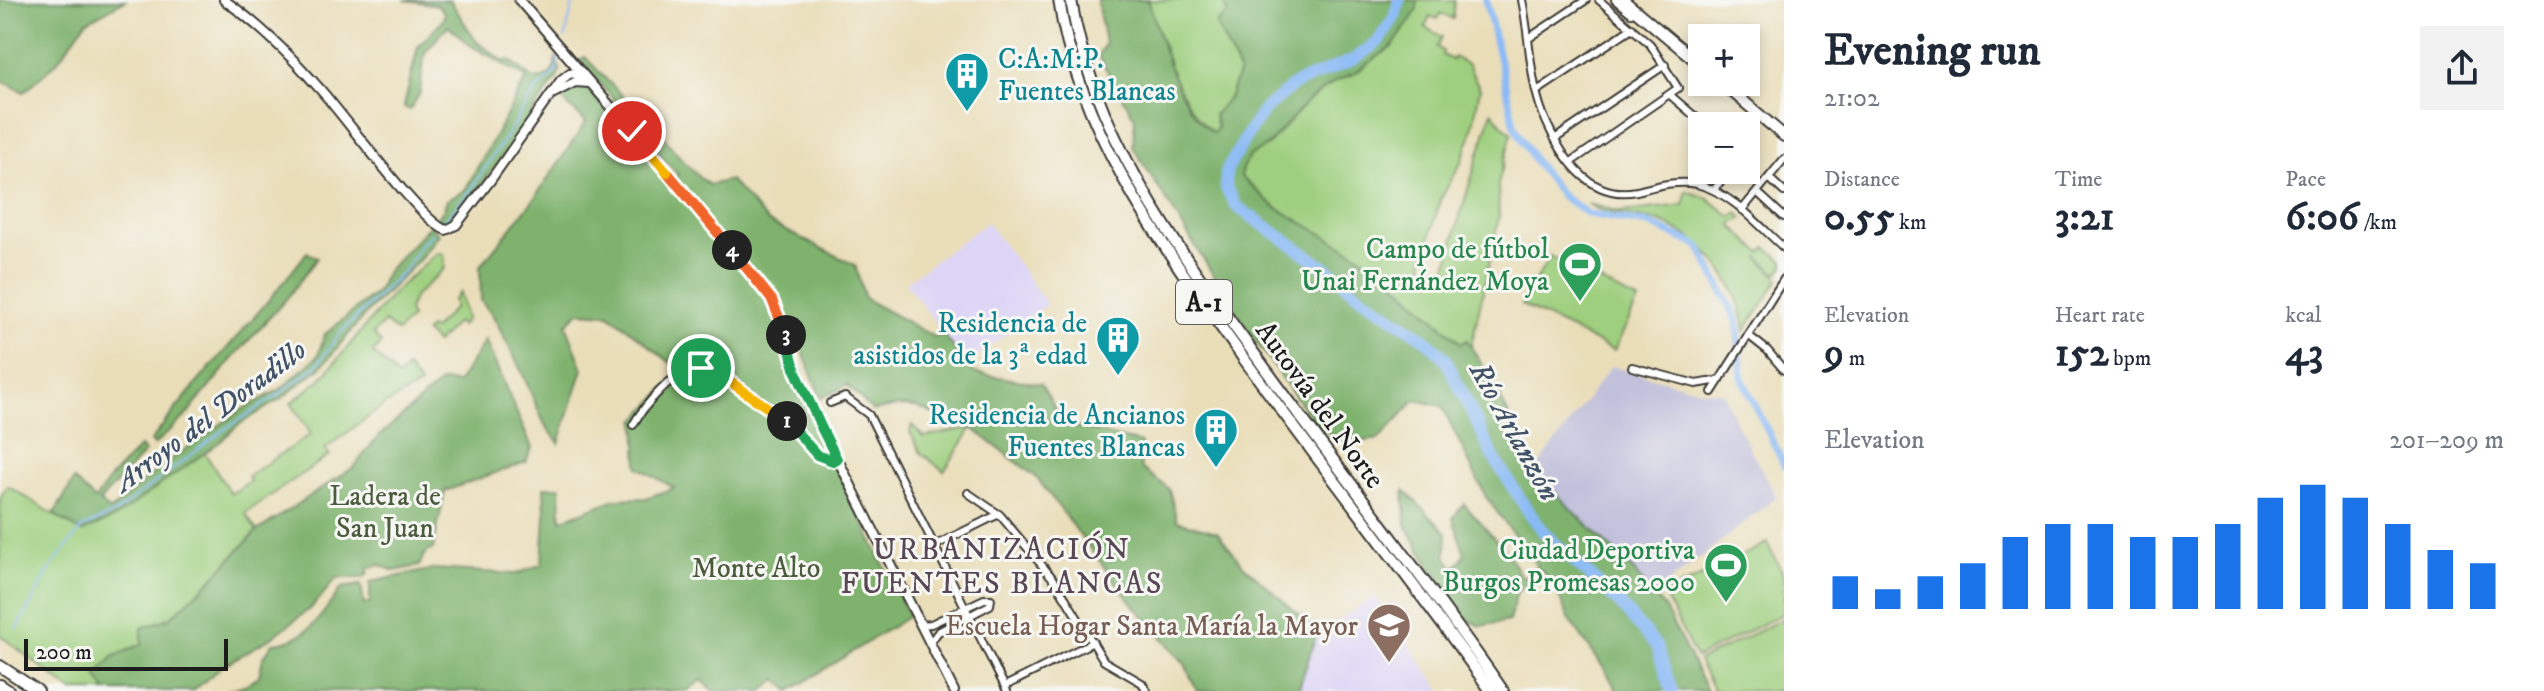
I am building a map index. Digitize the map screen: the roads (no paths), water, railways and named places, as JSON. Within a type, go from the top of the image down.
[{"type":"highway","name":"Autovía del Norte","points":[[1057,0],[1071,56],[1088,103],[1147,217],[1232,343],[1488,691]]},
{"type":"highway","name":"Autovía del Norte","points":[[1073,0],[1075,25],[1090,78],[1116,137],[1143,187],[1188,259],[1288,401],[1503,691]]},
{"type":"highway","points":[[1623,0],[1688,54]]},
{"type":"highway","points":[[1737,96],[1784,136]]},
{"type":"highway","points":[[0,666],[38,691]]},
{"type":"highway","points":[[0,685],[9,691]]},
{"type":"main road","points":[[224,0],[247,16],[311,79],[441,229],[456,225],[561,80],[570,73],[579,75]]},
{"type":"main road","points":[[519,0],[579,75],[590,83],[772,300],[799,381],[954,691]]},
{"type":"main road","points":[[559,48],[565,65],[561,80]]},
{"type":"main road","points":[[551,94],[579,75]]},
{"type":"street","points":[[1522,0],[1543,113],[1571,162],[1585,179],[1609,192],[1627,192],[1679,182],[1714,190],[1742,210],[1784,248]]},
{"type":"street","points":[[1529,38],[1586,0]]},
{"type":"street","points":[[1571,162],[1678,88],[1650,44],[1599,0]]},
{"type":"street","points":[[1615,0],[1657,33],[1666,36]]},
{"type":"street","points":[[1537,91],[1632,28]]},
{"type":"street","points":[[1556,138],[1665,65]]},
{"type":"street","points":[[1670,95],[1690,112]]},
{"type":"street","points":[[1742,210],[1783,163]]},
{"type":"street","points":[[1769,178],[1784,192]]},
{"type":"street","points":[[1714,190],[1718,184]]},
{"type":"street","points":[[1757,192],[1784,217]]},
{"type":"street","points":[[1712,392],[1783,285]]},
{"type":"street","points":[[1748,335],[1767,350],[1784,370]]},
{"type":"street","points":[[1632,367],[1696,384],[1720,380]]},
{"type":"street","points":[[633,425],[644,408],[676,377],[684,371],[701,368],[726,379],[784,417],[817,455],[828,460],[837,459]]},
{"type":"street","points":[[830,403],[845,397],[869,415],[1006,689],[1093,642]]},
{"type":"street","points":[[968,493],[999,514],[1060,586],[1104,661],[1142,683],[1147,691]]},
{"type":"street","points":[[934,546],[999,514]]},
{"type":"street","points":[[921,625],[931,624],[984,599],[991,599],[990,605],[938,632],[930,643]]},
{"type":"waterway","name":"Arroyo del Doradillo","points":[[565,38],[574,0]]},
{"type":"waterway","name":"Río Arlanzón","points":[[1399,0],[1395,16],[1378,42],[1353,60],[1295,84],[1266,108],[1226,172],[1226,188],[1236,206],[1425,339],[1445,358],[1494,458],[1526,508],[1545,534],[1619,603],[1657,647],[1672,691]]},
{"type":"waterway","points":[[1486,0],[1515,127],[1534,160],[1563,197],[1588,214],[1649,224],[1699,246],[1737,320],[1742,378],[1784,465]]},
{"type":"waterway","name":"Arroyo del Doradillo","points":[[443,222],[470,191],[534,93],[557,70],[558,56]]},
{"type":"waterway","name":"Arroyo del Doradillo","points":[[17,629],[51,567],[82,528],[115,513],[226,428],[277,396],[316,366],[339,334],[405,270],[421,244],[434,232]]},
{"type":"place","name":"C:A:M:P. Fuentes Blancas","points":[[967,113]]},
{"type":"place","name":"Campo de fútbol Unai Fernández Moya","points":[[1580,303]]},
{"type":"place","name":"Residencia de asistidos de la 3ª edad","points":[[1118,377]]},
{"type":"place","name":"Residencia de Ancianos Fuentes Blancas","points":[[1216,469]]},
{"type":"place","name":"Ciudad Deportiva Burgos Promesas 2000","points":[[1726,604]]},
{"type":"place","name":"Escuela Hogar Santa María la Mayor","points":[[1389,664]]},
{"type":"district","name":"URBANIZACIÓN FUENTES BLANCAS","points":[[1002,566]]},
{"type":"park label","name":"Ladera de San Juan","points":[[385,511]]},
{"type":"park label","name":"Monte Alto","points":[[756,567]]}]
